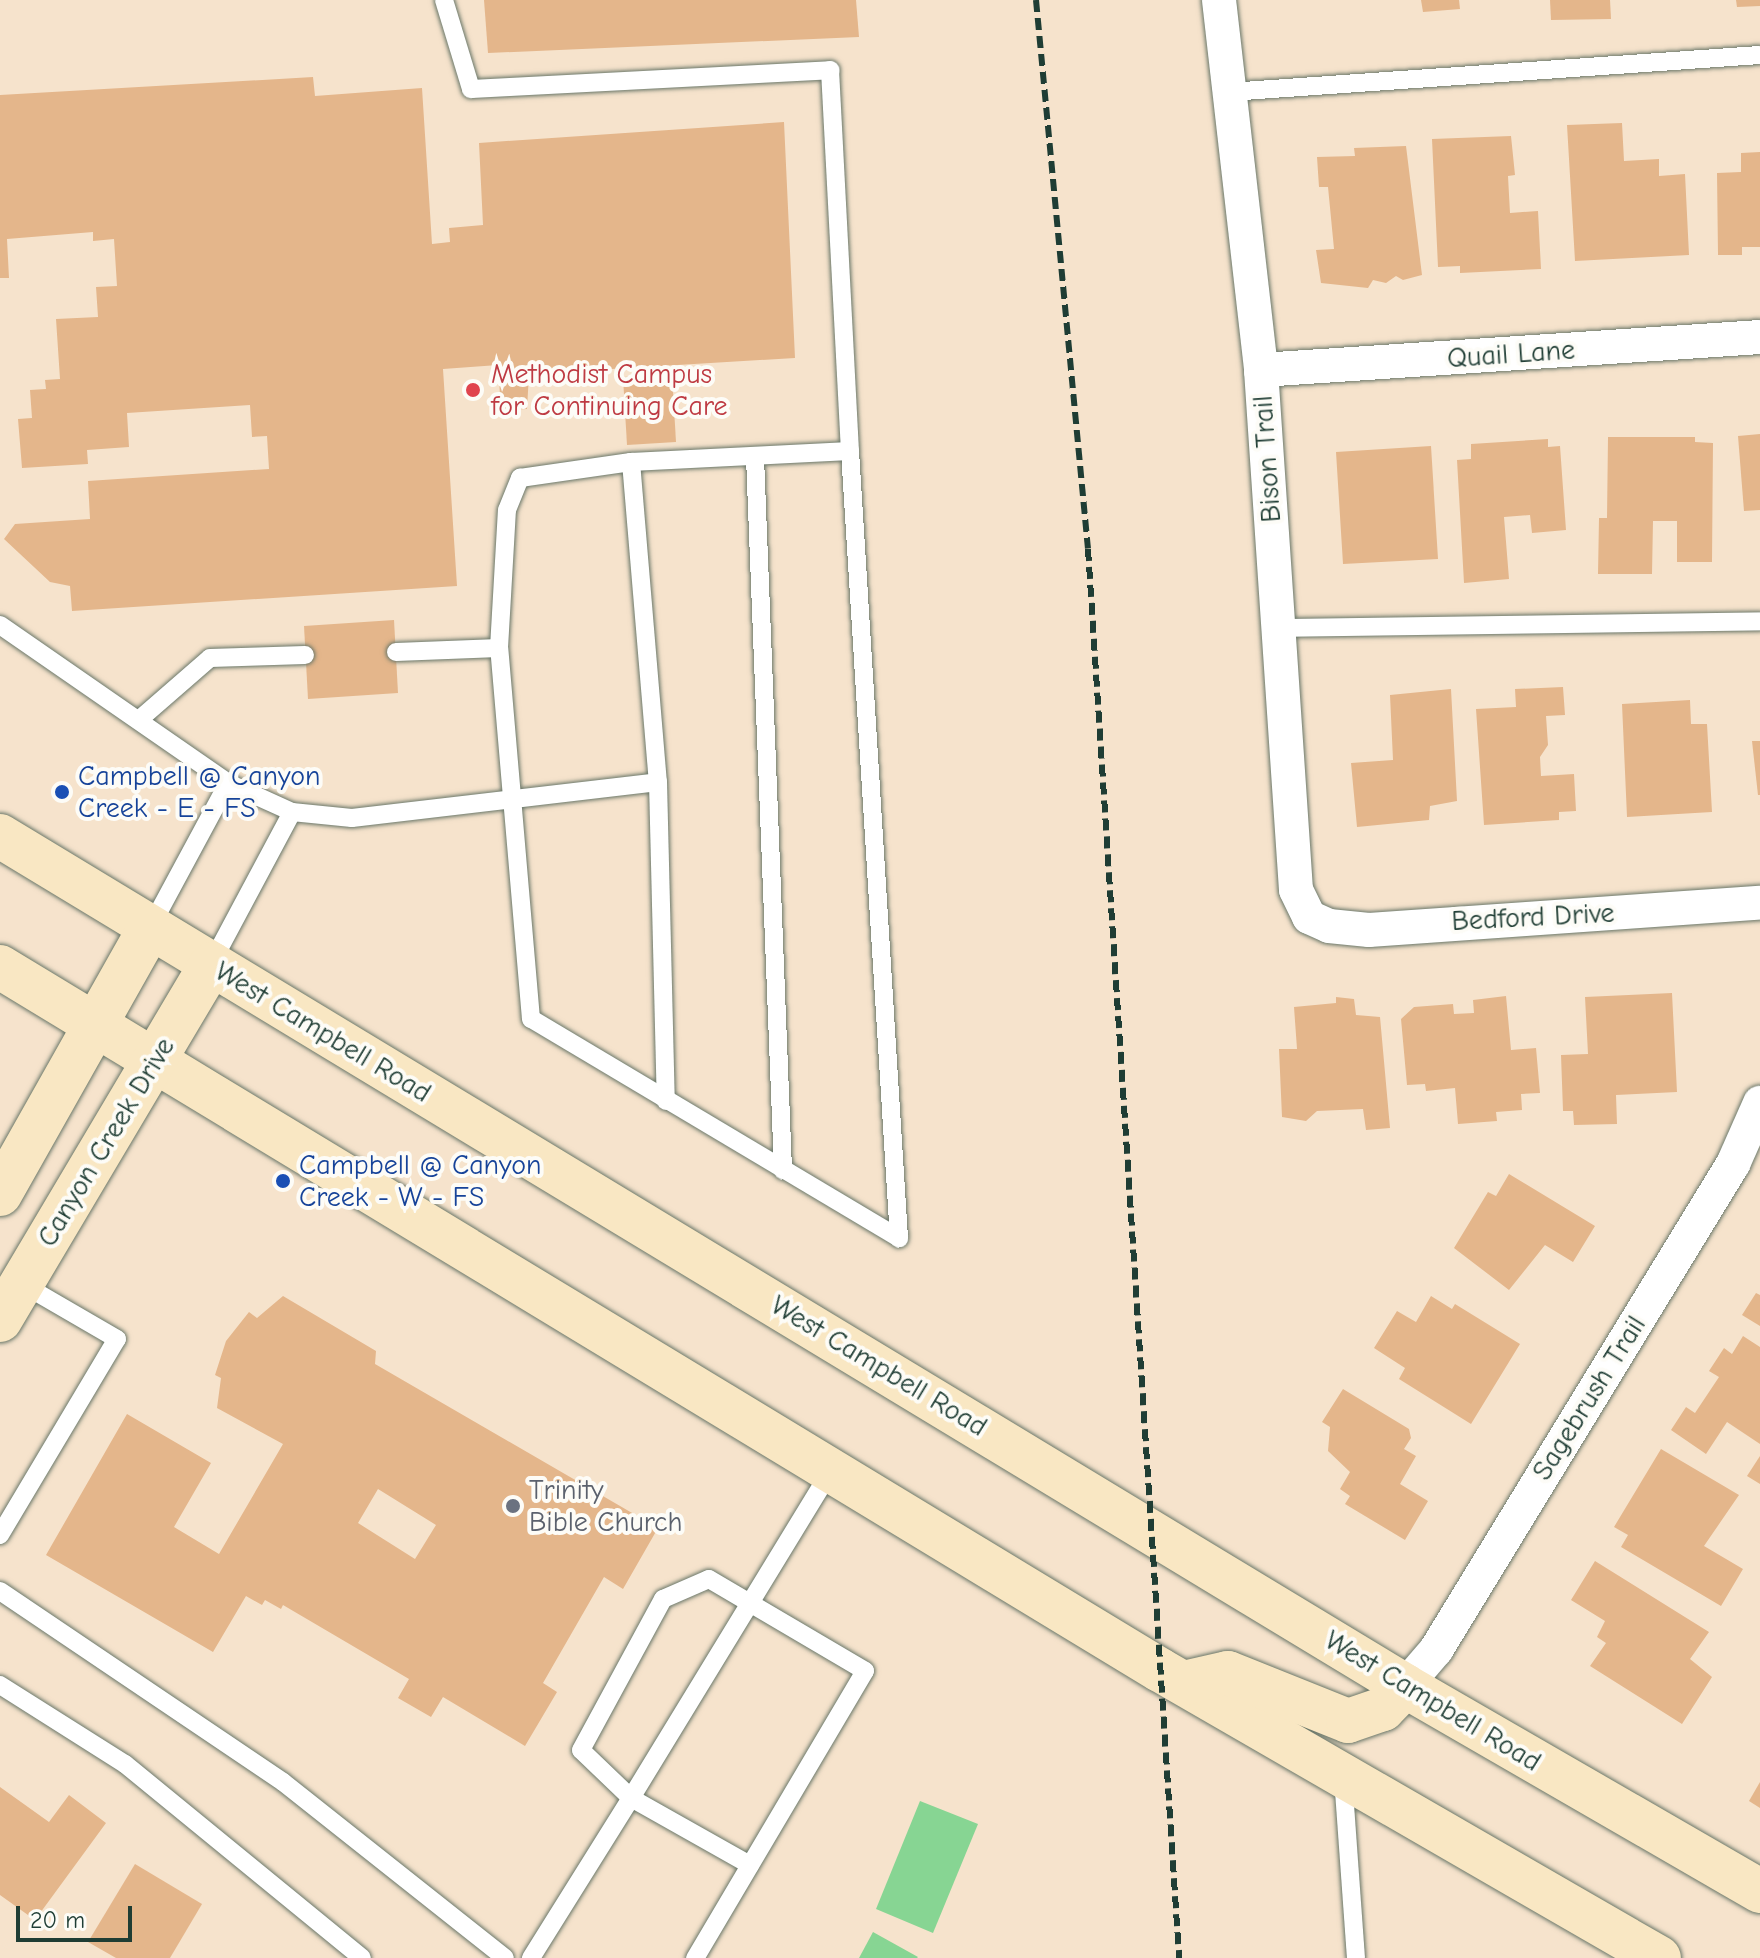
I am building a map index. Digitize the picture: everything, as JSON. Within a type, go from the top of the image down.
[{"type":"main road","name":"West Campbell Road","points":[[0,836],[1405,1686],[1760,1891]]},
{"type":"main road","points":[[0,1194],[98,1026],[150,928]]},
{"type":"main road","name":"Canyon Creek Drive","points":[[11,1302],[211,964]]},
{"type":"main road","points":[[0,967],[1184,1683],[1343,1772],[1659,1958]]},
{"type":"main road","points":[[1184,1683],[1228,1673],[1348,1721],[1383,1709],[1405,1686]]},
{"type":"street","name":"Bison Trail","points":[[1219,0],[1261,370],[1296,890],[1309,917]]},
{"type":"street","name":"Quail Lane","points":[[1261,370],[1760,337]]},
{"type":"street","name":"Bedford Drive","points":[[1309,917],[1329,926],[1369,930],[1760,903]]},
{"type":"street","name":"Sagebrush Trail","points":[[1405,1686],[1436,1650],[1733,1164],[1760,1103]]},
{"type":"lane","points":[[444,0],[471,89],[830,70],[850,451],[899,1238],[531,1019],[510,804],[499,648],[507,510],[520,478],[631,462],[850,451]]},
{"type":"lane","points":[[1229,92],[1760,55]]},
{"type":"lane","points":[[755,457],[783,1170]]},
{"type":"lane","points":[[631,462],[658,782],[666,1101]]},
{"type":"lane","points":[[1279,628],[1760,621]]},
{"type":"lane","points":[[0,625],[141,718],[228,783],[292,812],[352,818],[510,804],[658,782]]},
{"type":"lane","points":[[396,652],[499,648]]},
{"type":"lane","points":[[141,718],[210,658],[305,655]]},
{"type":"lane","points":[[150,928],[228,783]]},
{"type":"lane","points":[[211,964],[292,812]]},
{"type":"lane","points":[[0,1535],[117,1339],[11,1302]]},
{"type":"lane","points":[[531,1958],[831,1470]]},
{"type":"lane","points":[[695,1958],[865,1671],[709,1579],[663,1599],[581,1750],[631,1798],[750,1865]]},
{"type":"lane","points":[[0,1591],[283,1782],[505,1958]]},
{"type":"lane","points":[[0,1685],[125,1764],[362,1958]]},
{"type":"lane","points":[[1343,1772],[1356,1958]]},
{"type":"green space","points":[[920,1801],[978,1824],[933,1933],[876,1909]]},
{"type":"green space","points":[[873,1932],[918,1957],[859,1958]]},
{"type":"building","points":[[484,0],[856,0],[859,37],[488,53]]},
{"type":"building","points":[[1421,0],[1459,0],[1460,9],[1423,12]]},
{"type":"building","points":[[1550,0],[1610,0],[1611,19],[1551,20]]},
{"type":"building","points":[[1736,0],[1760,0],[1760,6],[1737,7]]},
{"type":"building","points":[[313,77],[315,96],[422,88],[432,244],[450,242],[449,228],[483,225],[479,143],[784,122],[795,358],[529,374],[527,409],[501,410],[498,365],[443,369],[457,586],[72,611],[70,586],[50,582],[4,539],[15,524],[90,519],[88,481],[269,469],[267,436],[252,437],[250,405],[127,413],[129,447],[87,450],[88,464],[22,468],[18,419],[32,418],[30,390],[46,389],[45,380],[60,379],[56,319],[98,317],[96,287],[117,286],[114,239],[93,241],[93,232],[7,239],[9,278],[0,278],[0,95]]},
{"type":"building","points":[[1622,123],[1624,161],[1659,159],[1659,176],[1685,174],[1689,255],[1575,261],[1567,125]]},
{"type":"building","points":[[1511,136],[1515,175],[1508,176],[1510,213],[1538,211],[1541,269],[1460,273],[1460,266],[1438,267],[1432,139]]},
{"type":"building","points":[[1406,146],[1422,275],[1403,280],[1396,276],[1386,283],[1373,280],[1368,288],[1321,283],[1316,250],[1334,249],[1328,187],[1319,187],[1317,157],[1355,156],[1354,148]]},
{"type":"building","points":[[1760,152],[1760,247],[1742,247],[1742,255],[1718,255],[1717,173],[1741,172],[1741,153]]},
{"type":"building","points":[[672,374],[676,442],[627,445],[623,377]]},
{"type":"building","points":[[1760,434],[1760,510],[1744,511],[1738,436]]},
{"type":"building","points":[[1608,437],[1695,437],[1695,442],[1713,443],[1712,562],[1677,562],[1677,521],[1653,521],[1652,574],[1598,574],[1599,518],[1607,518]]},
{"type":"building","points":[[1548,439],[1548,447],[1560,446],[1566,530],[1532,533],[1530,515],[1504,517],[1509,579],[1464,583],[1457,460],[1471,459],[1471,444]]},
{"type":"building","points":[[1431,446],[1438,559],[1343,564],[1336,452]]},
{"type":"building","points":[[394,620],[398,693],[308,699],[304,626]]},
{"type":"building","points":[[1563,687],[1565,715],[1546,716],[1548,745],[1540,757],[1541,776],[1574,774],[1576,811],[1559,812],[1559,820],[1484,825],[1476,709],[1516,707],[1515,689]]},
{"type":"building","points":[[1451,689],[1457,801],[1430,806],[1429,820],[1357,827],[1351,763],[1393,760],[1390,695]]},
{"type":"building","points":[[1690,700],[1691,724],[1707,724],[1712,812],[1627,817],[1622,704]]},
{"type":"building","points":[[1752,741],[1760,741],[1760,795],[1758,795]]},
{"type":"building","points":[[1672,993],[1677,1092],[1616,1095],[1617,1124],[1574,1125],[1573,1111],[1563,1111],[1561,1055],[1588,1054],[1585,997]]},
{"type":"building","points":[[1506,996],[1511,1050],[1536,1048],[1540,1093],[1521,1094],[1522,1110],[1496,1112],[1497,1121],[1458,1124],[1455,1088],[1426,1091],[1425,1084],[1407,1085],[1401,1019],[1414,1007],[1453,1004],[1454,1014],[1474,1013],[1473,1000]]},
{"type":"building","points":[[1336,997],[1354,999],[1356,1015],[1380,1017],[1390,1128],[1366,1130],[1363,1109],[1317,1111],[1306,1121],[1282,1117],[1279,1049],[1297,1049],[1294,1007],[1336,1003]]},
{"type":"building","points":[[1509,1174],[1595,1226],[1573,1262],[1545,1245],[1509,1290],[1454,1248],[1488,1192],[1496,1196]]},
{"type":"building","points":[[1756,1293],[1760,1295],[1760,1326],[1742,1315]]},
{"type":"building","name":"Trinity Bible Church","points":[[283,1296],[376,1351],[375,1364],[658,1528],[623,1589],[604,1577],[543,1683],[557,1692],[525,1746],[443,1697],[431,1717],[398,1698],[409,1679],[283,1605],[281,1609],[265,1600],[262,1605],[246,1596],[213,1652],[46,1555],[127,1414],[211,1463],[174,1527],[219,1554],[283,1444],[217,1408],[221,1378],[215,1375],[226,1341],[249,1312],[257,1318]],"holes":[[[378,1489],[436,1525],[415,1559],[358,1523]]]},
{"type":"building","points":[[1431,1296],[1452,1309],[1455,1304],[1520,1344],[1471,1424],[1399,1379],[1405,1368],[1374,1348],[1397,1311],[1416,1322]]},
{"type":"building","points":[[1743,1336],[1760,1347],[1760,1444],[1727,1422],[1706,1454],[1671,1430],[1686,1407],[1695,1413],[1719,1377],[1709,1371],[1724,1348],[1732,1354]]},
{"type":"building","points":[[1343,1389],[1409,1429],[1411,1438],[1404,1449],[1416,1456],[1400,1484],[1428,1501],[1405,1540],[1345,1504],[1350,1496],[1340,1489],[1350,1472],[1328,1451],[1330,1427],[1322,1422]]},
{"type":"building","points":[[1661,1449],[1739,1495],[1704,1546],[1743,1569],[1721,1606],[1621,1547],[1628,1535],[1614,1527]]},
{"type":"building","points":[[1760,1456],[1760,1484],[1747,1476]]},
{"type":"building","points":[[1595,1561],[1709,1632],[1690,1659],[1712,1677],[1682,1724],[1590,1666],[1606,1643],[1597,1637],[1605,1621],[1571,1600]]},
{"type":"building","points":[[1760,1782],[1760,1808],[1749,1801]]},
{"type":"building","points":[[0,1787],[49,1822],[69,1795],[106,1823],[35,1920],[0,1895]]},
{"type":"building","points":[[135,1864],[202,1904],[170,1958],[116,1958],[88,1942]]},
{"type":"railway","points":[[1036,0],[1088,549],[1179,1958]]},
{"type":"place","name":"Methodist Campus for Continuing Care","points":[[473,390]]},
{"type":"place","name":"Campbell @ Canyon Creek - E - FS","points":[[62,792]]},
{"type":"place","name":"Campbell @ Canyon Creek - W - FS","points":[[283,1181]]},
{"type":"place","name":"Trinity Bible Church","points":[[513,1506]]}]
